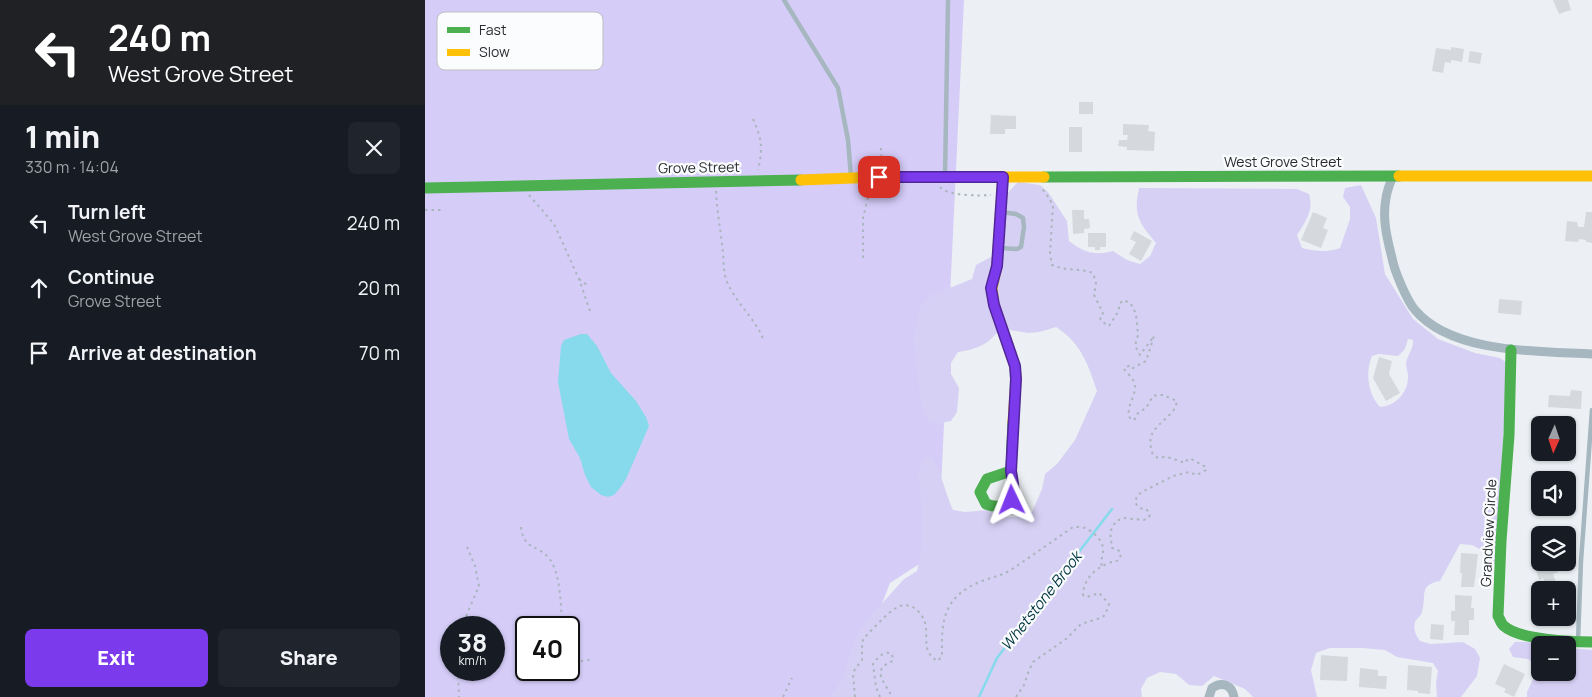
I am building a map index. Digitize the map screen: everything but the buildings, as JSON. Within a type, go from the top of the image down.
[{"type":"main road","name":"West Grove Street","points":[[974,177],[1592,176]]},
{"type":"main road","name":"Grove Street","points":[[425,188],[879,177],[974,177]]},
{"type":"main road","points":[[1003,177],[997,266],[991,288],[994,305],[1015,366],[1011,471]]},
{"type":"main road","name":"Grandview Circle","points":[[1511,350],[1509,434],[1501,541],[1498,616],[1504,626],[1516,633],[1578,642],[1592,642]]},
{"type":"street","points":[[1393,176],[1386,197],[1385,228],[1394,269],[1414,310],[1432,325],[1463,340],[1511,350],[1592,354]]},
{"type":"street","points":[[1209,697],[1212,688],[1220,684],[1231,689],[1234,697]]},
{"type":"lane","points":[[784,0],[838,88],[848,140],[851,178]]},
{"type":"lane","points":[[945,176],[948,0]]},
{"type":"lane","points":[[998,248],[1017,249],[1021,247],[1024,227],[1023,218],[1016,214],[1000,212]]},
{"type":"lane","points":[[1578,642],[1581,561],[1592,410]]},
{"type":"path","points":[[753,119],[760,135],[761,145],[761,156],[755,181]]},
{"type":"path","points":[[863,258],[863,218],[870,187],[879,177],[882,168],[881,148]]},
{"type":"path","points":[[945,176],[939,186],[944,191],[950,193],[1001,194]]},
{"type":"path","points":[[715,182],[724,274],[740,303],[759,328],[764,341]]},
{"type":"path","points":[[1016,697],[1025,685],[1033,662],[1066,639],[1081,624],[1105,615],[1109,604],[1099,593],[1087,597],[1083,595],[1083,587],[1089,576],[1120,559],[1121,553],[1112,548],[1110,532],[1116,521],[1124,518],[1144,520],[1150,514],[1148,511],[1138,507],[1135,502],[1137,496],[1173,476],[1189,472],[1197,475],[1206,470],[1206,467],[1191,458],[1185,463],[1164,456],[1158,458],[1153,455],[1151,440],[1153,430],[1173,410],[1177,401],[1158,394],[1153,396],[1146,408],[1138,413],[1135,419],[1131,420],[1129,417],[1128,410],[1133,398],[1134,383],[1125,369],[1131,365],[1133,368],[1146,361],[1154,336],[1140,355],[1135,346],[1138,331],[1136,314],[1131,304],[1124,300],[1120,303],[1118,312],[1109,326],[1101,322],[1100,317],[1103,313],[1094,296],[1096,283],[1093,273],[1086,270],[1061,269],[1052,265],[1050,254],[1053,205],[1045,192],[1037,186]]},
{"type":"path","points":[[537,206],[554,224],[579,279],[590,311]]},
{"type":"path","points":[[425,210],[444,210]]},
{"type":"path","points":[[579,279],[587,285]]},
{"type":"path","points":[[521,527],[525,542],[544,553],[552,563],[560,595],[561,616]]},
{"type":"path","points":[[855,697],[853,674],[862,660],[862,642],[897,607],[908,604],[914,606],[921,615],[926,626],[925,638],[927,649],[933,659],[938,661],[942,656],[941,638],[945,614],[947,608],[958,595],[983,580],[1000,576],[1011,570],[1073,527],[1085,528],[1098,538],[1104,551],[1101,561],[1102,568]]},
{"type":"path","points":[[466,616],[479,586],[475,566],[467,547]]},
{"type":"path","points":[[880,697],[876,687],[873,664],[882,654],[889,652],[892,654],[893,661],[886,664],[881,673],[881,679],[892,697]]},
{"type":"path","points":[[580,661],[590,660]]},
{"type":"path","points":[[783,697],[792,678]]},
{"type":"path","points":[[458,681],[459,697]]},
{"type":"shaded area","points":[[425,0],[964,0],[938,552],[890,583],[846,697],[425,697]]},
{"type":"shaded area","points":[[1018,182],[1040,185],[1048,192],[1067,221],[1069,241],[1085,251],[1100,253],[1113,251],[1127,260],[1140,264],[1150,256],[1156,243],[1145,230],[1137,212],[1139,188],[1297,189],[1309,194],[1311,205],[1308,215],[1297,235],[1302,248],[1326,251],[1340,248],[1350,219],[1350,207],[1343,197],[1345,188],[1361,185],[1376,218],[1385,274],[1413,319],[1438,339],[1475,353],[1500,358],[1507,363],[1497,555],[1493,570],[1487,568],[1485,552],[1472,545],[1460,544],[1440,581],[1426,588],[1422,612],[1414,625],[1415,632],[1420,641],[1431,644],[1463,642],[1475,649],[1480,658],[1477,676],[1461,697],[1437,697],[1436,683],[1438,671],[1433,663],[1397,657],[1385,650],[1330,648],[1316,653],[1311,670],[1317,697],[1253,697],[1245,689],[1214,676],[1202,686],[1189,685],[1176,674],[1160,672],[1147,678],[1141,689],[1142,697],[831,697],[845,674],[854,640],[867,620],[904,579],[917,571],[922,525],[919,476],[925,457],[932,457],[953,510],[965,512],[988,510],[1006,517],[1023,517],[1032,512],[1042,489],[1045,474],[1057,464],[1075,440],[1097,391],[1087,363],[1078,347],[1065,333],[1056,327],[1031,333],[999,330],[981,346],[958,352],[951,363],[951,374],[959,388],[957,412],[951,421],[937,424],[928,420],[921,406],[914,338],[920,307],[932,295],[972,279],[976,265],[1006,249],[999,207]],"holes":[[[1408,339],[1413,340],[1406,363],[1408,381],[1404,392],[1397,401],[1380,407],[1373,396],[1369,383],[1368,376],[1372,356],[1379,354],[1398,356],[1405,349]]]},
{"type":"shaded area","points":[[1515,642],[1531,643],[1531,662],[1528,659],[1513,657],[1509,649]]},
{"type":"shaded area","points":[[1576,649],[1592,650],[1592,697],[1527,697],[1527,692],[1532,681],[1576,681]]},
{"type":"water","points":[[581,334],[587,334],[597,346],[611,373],[636,401],[649,426],[626,479],[614,495],[608,497],[601,495],[591,487],[580,458],[569,439],[558,382],[561,346],[564,340]]},
{"type":"waterway","name":"Whetstone Brook","points":[[979,697],[997,658],[1112,509]]},
{"type":"traffic: fast","points":[[1044,177],[1399,176]]},
{"type":"traffic: fast","points":[[425,188],[801,180]]},
{"type":"traffic: fast","points":[[1511,350],[1509,435],[1501,541],[1498,616],[1504,626],[1511,631],[1521,634],[1546,639],[1592,642]]},
{"type":"traffic: fast","points":[[1011,471],[987,479],[980,492],[986,504],[1005,505],[1013,495],[1011,470],[1013,422]]},
{"type":"traffic: slow","points":[[1399,176],[1592,176]]},
{"type":"traffic: slow","points":[[801,180],[879,177],[1044,177]]},
{"type":"traffic: slow","points":[[1003,177],[997,266],[992,288],[994,305],[1015,366],[1013,422]]},
{"type":"route","points":[[879,177],[1003,177],[997,266],[991,288],[994,305],[1015,366],[1016,379],[1011,465],[1014,493],[1012,500]]}]
